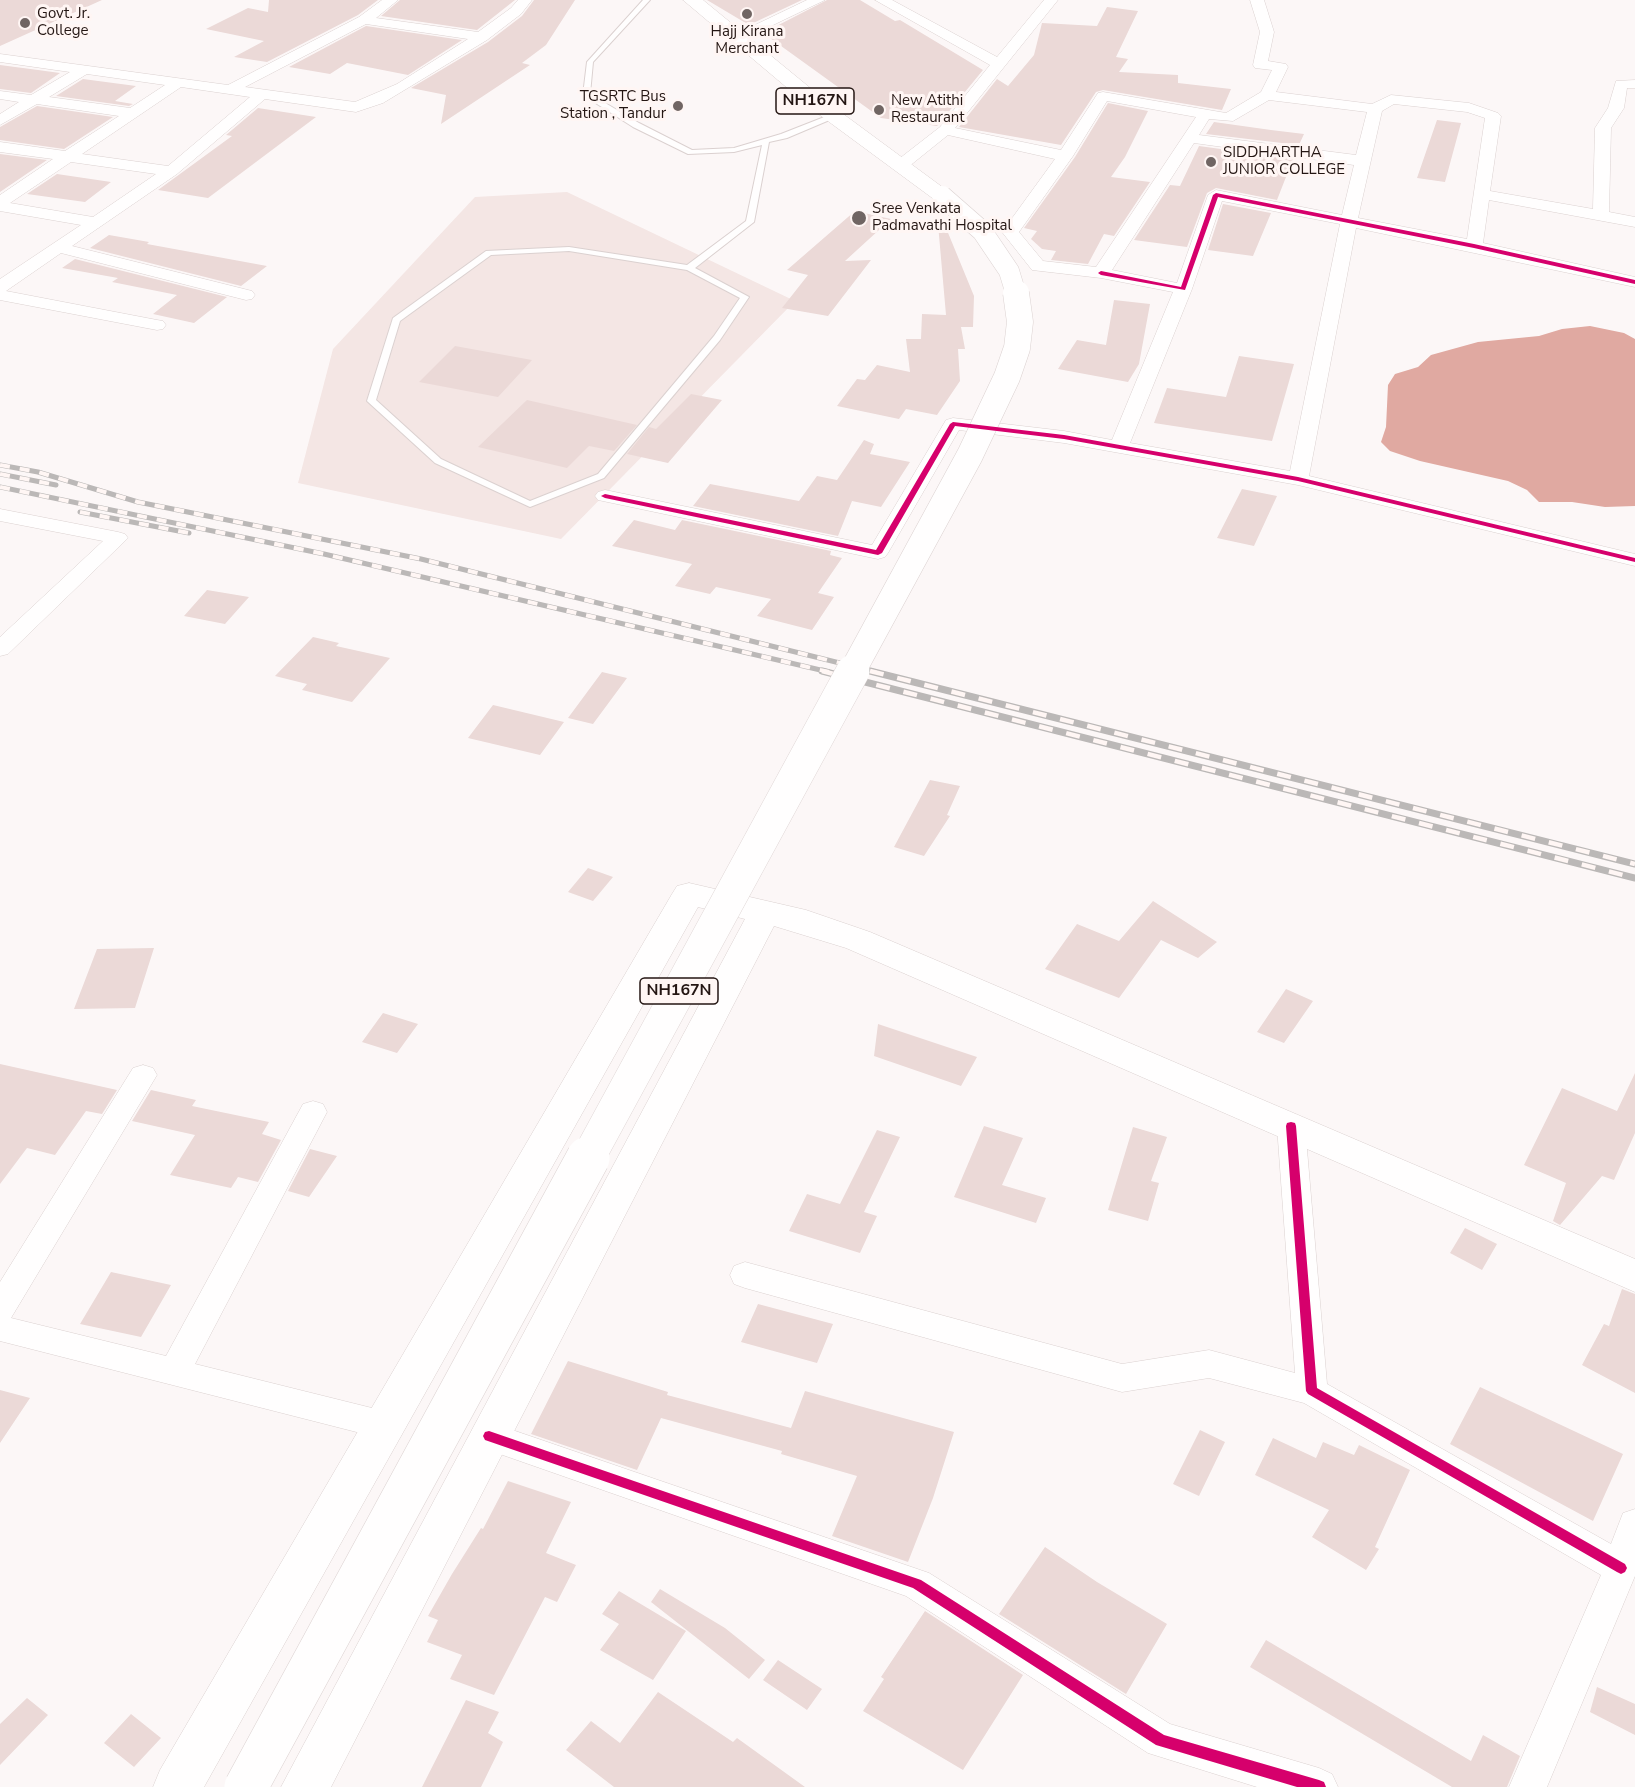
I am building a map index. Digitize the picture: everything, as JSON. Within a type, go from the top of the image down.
[{"type":"main road","name":"NH167N","points":[[246,1787],[970,455],[994,406],[1017,348],[1020,322],[1017,296],[1010,271],[996,248],[965,214],[835,116],[692,0]]},
{"type":"main road","points":[[177,1787],[689,894],[765,912],[858,940],[1635,1276]]},
{"type":"main road","points":[[305,1787],[765,912]]},
{"type":"street","points":[[233,88],[364,20],[391,0]]},
{"type":"street","points":[[0,58],[233,88],[356,107],[402,87],[482,37],[516,11],[525,0]]},
{"type":"street","points":[[739,36],[818,0]]},
{"type":"street","points":[[882,0],[998,64]]},
{"type":"street","points":[[901,165],[945,130],[1051,0]]},
{"type":"street","points":[[1184,289],[1101,273],[1038,266],[1010,232],[1065,156],[1103,96],[1228,117],[1267,95],[1281,67],[1260,65],[1268,32],[1257,0]]},
{"type":"street","points":[[364,20],[482,37]]},
{"type":"street","points":[[0,120],[86,69]]},
{"type":"street","points":[[0,204],[181,81]]},
{"type":"street","points":[[1601,216],[1603,128],[1616,108],[1621,84],[1635,84]]},
{"type":"street","points":[[0,287],[171,171],[263,93]]},
{"type":"street","points":[[0,95],[133,113]]},
{"type":"street","points":[[1267,95],[1375,109],[1391,99],[1468,108],[1493,116],[1474,246]]},
{"type":"street","points":[[1616,108],[1635,108]]},
{"type":"street","points":[[1298,479],[1349,220],[1375,109]]},
{"type":"street","points":[[1101,273],[1205,114]]},
{"type":"street","points":[[945,130],[1065,156]]},
{"type":"street","points":[[1189,138],[1363,161]]},
{"type":"street","points":[[0,147],[171,171]]},
{"type":"street","points":[[1481,194],[1635,222]]},
{"type":"street","points":[[1119,446],[1184,289],[1216,195],[1349,220],[1635,282]]},
{"type":"street","points":[[0,204],[95,222]]},
{"type":"street","points":[[58,247],[246,295]]},
{"type":"street","points":[[0,295],[157,325]]},
{"type":"street","points":[[605,496],[878,553],[954,424],[1119,446],[1298,479],[1635,560]]},
{"type":"street","points":[[0,515],[118,538],[0,649]]},
{"type":"street","points":[[0,1309],[142,1075]]},
{"type":"street","points":[[174,1372],[313,1112]]},
{"type":"street","points":[[1291,1126],[1312,1391]]},
{"type":"street","points":[[745,1275],[1122,1378],[1209,1364],[1312,1391],[1621,1568]]},
{"type":"street","points":[[0,1328],[384,1425]]},
{"type":"street","points":[[489,1436],[917,1584],[1161,1740],[1319,1787]]},
{"type":"street","points":[[1528,1787],[1621,1568],[1635,1524]]},
{"type":"lane","points":[[647,0],[590,62],[586,95],[636,125],[691,152],[734,150],[835,116]]},
{"type":"lane","points":[[689,268],[746,297],[717,338],[602,476],[530,504],[438,461],[371,401],[396,320],[489,253],[569,249],[689,268],[750,222],[766,141]]},
{"type":"shaded area","points":[[567,192],[795,301],[561,539],[298,483],[333,349],[475,197]]},
{"type":"shaded area","points":[[1590,326],[1624,333],[1635,339],[1635,506],[1605,507],[1572,502],[1539,502],[1527,490],[1508,481],[1420,461],[1390,451],[1381,442],[1386,427],[1388,385],[1395,374],[1418,367],[1431,355],[1478,342],[1539,336],[1562,329]]},
{"type":"building","name":"Govt. Jr. College","points":[[0,0],[102,0],[0,46]]},
{"type":"building","points":[[269,0],[378,0],[358,15],[267,62],[234,57],[264,41],[206,29],[248,8],[268,12]]},
{"type":"building","points":[[400,0],[515,0],[477,30],[381,16]]},
{"type":"building","points":[[534,0],[575,0],[546,45],[522,63],[530,65],[441,124],[446,95],[411,88],[488,42],[522,16]]},
{"type":"building","points":[[707,0],[802,0],[749,25]]},
{"type":"building","points":[[827,0],[860,0],[895,21],[900,20],[983,70],[937,126],[881,118],[763,33]]},
{"type":"building","points":[[1107,7],[1138,11],[1116,57],[1128,59],[1119,72],[1178,75],[1178,83],[1231,89],[1222,110],[1103,90],[1096,92],[1061,145],[959,127],[997,79],[1008,86],[1034,55],[1042,23],[1097,26]]},
{"type":"building","points":[[366,26],[462,40],[408,75],[347,63],[330,74],[289,67]]},
{"type":"building","points":[[0,65],[60,73],[31,93],[0,89]]},
{"type":"building","points":[[83,79],[136,86],[115,101],[133,104],[129,106],[56,96]]},
{"type":"building","points":[[1108,103],[1148,111],[1125,157],[1111,177],[1150,182],[1114,236],[1104,234],[1088,264],[1051,260],[1056,251],[1042,249],[1031,239],[1037,231],[1024,228],[1075,157]]},
{"type":"building","points":[[37,106],[113,117],[64,149],[0,140],[0,127]]},
{"type":"building","points":[[258,108],[316,117],[208,198],[158,190],[232,136],[226,135]]},
{"type":"building","points":[[1437,120],[1461,123],[1445,182],[1417,178]]},
{"type":"building","points":[[1214,122],[1304,134],[1299,145],[1206,134]]},
{"type":"building","points":[[1199,146],[1293,159],[1277,200],[1216,188],[1207,193],[1187,247],[1134,240],[1170,185],[1180,186]]},
{"type":"building","points":[[0,154],[47,160],[0,192]]},
{"type":"building","points":[[57,174],[111,182],[85,202],[27,194]]},
{"type":"building","points":[[1223,204],[1271,213],[1253,256],[1208,250]]},
{"type":"building","points":[[855,211],[891,219],[845,261],[871,260],[828,316],[782,308],[808,275],[787,270]]},
{"type":"building","points":[[944,223],[974,296],[973,327],[961,327],[965,349],[958,349],[960,381],[937,415],[906,409],[899,419],[837,406],[857,379],[865,380],[877,365],[910,372],[906,339],[921,339],[922,314],[946,315],[938,224]]},
{"type":"building","points":[[109,235],[267,266],[241,286],[90,248]]},
{"type":"building","points":[[75,259],[227,297],[194,323],[153,314],[177,295],[112,282],[118,278],[62,268]]},
{"type":"building","points":[[1114,300],[1150,304],[1139,364],[1128,382],[1058,369],[1077,340],[1106,345]]},
{"type":"building","points":[[455,346],[532,360],[498,397],[419,382]]},
{"type":"building","points":[[1239,356],[1294,364],[1272,441],[1154,423],[1167,388],[1226,397]]},
{"type":"building","points":[[691,394],[722,400],[668,463],[627,454],[649,427],[656,429]]},
{"type":"building","points":[[527,400],[637,425],[614,451],[589,446],[567,468],[478,447]]},
{"type":"building","points":[[864,440],[874,444],[870,454],[910,462],[881,507],[852,501],[838,536],[693,506],[710,484],[799,501],[817,476],[837,480]]},
{"type":"building","points":[[1242,489],[1277,496],[1254,546],[1217,538]]},
{"type":"building","points":[[634,520],[675,530],[682,520],[831,551],[830,555],[842,558],[818,593],[834,597],[812,630],[757,616],[771,599],[716,587],[710,594],[675,586],[692,564],[612,546]]},
{"type":"building","points":[[207,590],[249,597],[225,624],[184,616]]},
{"type":"building","points":[[313,637],[339,643],[336,646],[390,658],[352,702],[302,690],[307,684],[275,676]]},
{"type":"building","points":[[602,672],[627,678],[593,724],[568,718]]},
{"type":"building","points":[[493,705],[564,722],[540,755],[468,738]]},
{"type":"building","points":[[930,780],[960,786],[947,815],[950,816],[924,856],[894,847]]},
{"type":"building","points":[[588,868],[613,877],[593,901],[568,892]]},
{"type":"building","points":[[1153,901],[1217,942],[1198,958],[1161,940],[1119,998],[1045,969],[1077,924],[1119,941]]},
{"type":"building","points":[[154,948],[135,1008],[74,1009],[97,949]]},
{"type":"building","points":[[1286,989],[1313,1001],[1284,1043],[1257,1032]]},
{"type":"building","points":[[383,1013],[418,1024],[397,1053],[362,1042]]},
{"type":"building","points":[[878,1024],[977,1057],[961,1086],[874,1056]]},
{"type":"building","points":[[0,1064],[117,1090],[102,1114],[86,1111],[55,1155],[27,1148],[0,1184]]},
{"type":"building","points":[[1635,1073],[1635,1133],[1614,1180],[1602,1176],[1560,1225],[1553,1221],[1566,1183],[1524,1165],[1562,1088],[1617,1111]]},
{"type":"building","points":[[151,1090],[196,1100],[192,1106],[269,1122],[262,1134],[281,1140],[258,1182],[238,1177],[231,1188],[170,1175],[195,1135],[132,1121]]},
{"type":"building","points":[[984,1126],[1023,1138],[1002,1185],[1046,1198],[1036,1223],[954,1197]]},
{"type":"building","points":[[1133,1127],[1167,1137],[1151,1181],[1159,1183],[1148,1221],[1108,1210]]},
{"type":"building","points":[[877,1130],[900,1137],[864,1212],[877,1216],[860,1253],[789,1231],[807,1194],[840,1204]]},
{"type":"building","points":[[310,1149],[337,1156],[309,1197],[288,1191]]},
{"type":"building","points":[[1465,1228],[1497,1244],[1482,1270],[1450,1253]]},
{"type":"building","points":[[111,1272],[171,1285],[141,1337],[80,1324]]},
{"type":"building","points":[[1622,1289],[1635,1294],[1635,1393],[1582,1365],[1604,1324],[1609,1326]]},
{"type":"building","points":[[758,1304],[833,1324],[817,1363],[741,1342]]},
{"type":"building","points":[[568,1361],[668,1392],[667,1395],[791,1428],[805,1391],[954,1432],[933,1498],[908,1562],[832,1536],[857,1476],[781,1454],[782,1451],[661,1418],[637,1470],[531,1434]]},
{"type":"building","points":[[1480,1387],[1623,1454],[1593,1521],[1450,1444]]},
{"type":"building","points":[[0,1390],[30,1398],[0,1443]]},
{"type":"building","points":[[1200,1430],[1225,1442],[1199,1496],[1173,1484]]},
{"type":"building","points":[[1273,1438],[1316,1458],[1323,1442],[1354,1455],[1359,1445],[1410,1470],[1375,1547],[1379,1549],[1366,1570],[1312,1537],[1329,1510],[1255,1475]]},
{"type":"building","points":[[508,1481],[571,1502],[546,1553],[576,1565],[557,1602],[545,1597],[494,1695],[450,1679],[462,1655],[427,1642],[438,1620],[428,1616],[481,1528],[483,1529]]},
{"type":"building","points":[[1045,1547],[1097,1582],[1167,1624],[1126,1694],[999,1614]]},
{"type":"building","points":[[660,1589],[725,1628],[765,1660],[749,1679],[651,1602]]},
{"type":"building","points":[[619,1591],[686,1631],[653,1680],[600,1650],[619,1624],[602,1614]]},
{"type":"building","points":[[925,1611],[1023,1675],[963,1770],[863,1711],[884,1679],[881,1677]]},
{"type":"building","points":[[1266,1640],[1471,1761],[1483,1735],[1520,1756],[1507,1787],[1452,1787],[1250,1667]]},
{"type":"building","points":[[778,1660],[822,1689],[807,1710],[763,1680]]},
{"type":"building","points":[[1597,1687],[1635,1704],[1635,1735],[1590,1712]]},
{"type":"building","points":[[658,1692],[733,1742],[737,1738],[805,1787],[614,1787],[566,1750],[591,1721],[620,1743]]},
{"type":"building","points":[[27,1698],[48,1715],[0,1765],[0,1724]]},
{"type":"building","points":[[466,1700],[499,1712],[488,1733],[503,1742],[481,1787],[422,1787]]},
{"type":"building","points":[[131,1714],[161,1738],[134,1767],[104,1743]]},
{"type":"railway","points":[[0,465],[38,472],[138,502],[421,559],[876,672]]},
{"type":"railway","points":[[0,474],[56,485]]},
{"type":"railway","points":[[0,487],[324,554],[829,672]]},
{"type":"railway","points":[[80,512],[189,533]]},
{"type":"railway","points":[[822,671],[1635,878]]},
{"type":"railway","points":[[870,671],[1635,864]]},
{"type":"cycle path","points":[[1101,273],[1183,289],[1216,195],[1474,246],[1635,282]]},
{"type":"cycle path","points":[[605,496],[878,553],[953,424],[1064,437],[1298,479],[1635,560]]},
{"type":"cycle path","points":[[1291,1126],[1312,1391],[1621,1568]]},
{"type":"cycle path","points":[[489,1436],[917,1584],[1161,1740],[1319,1787]]},
{"type":"place","name":"Hajj Kirana Merchant","points":[[747,14]]},
{"type":"place","name":"Govt. Jr. College","points":[[25,23]]},
{"type":"place","name":"TGSRTC Bus Station , Tandur","points":[[678,106]]},
{"type":"place","name":"New Atithi Restaurant","points":[[879,110]]},
{"type":"place","name":"SIDDHARTHA JUNIOR COLLEGE","points":[[1211,162]]},
{"type":"place","name":"Sree Venkata Padmavathi Hospital","points":[[859,218]]}]
